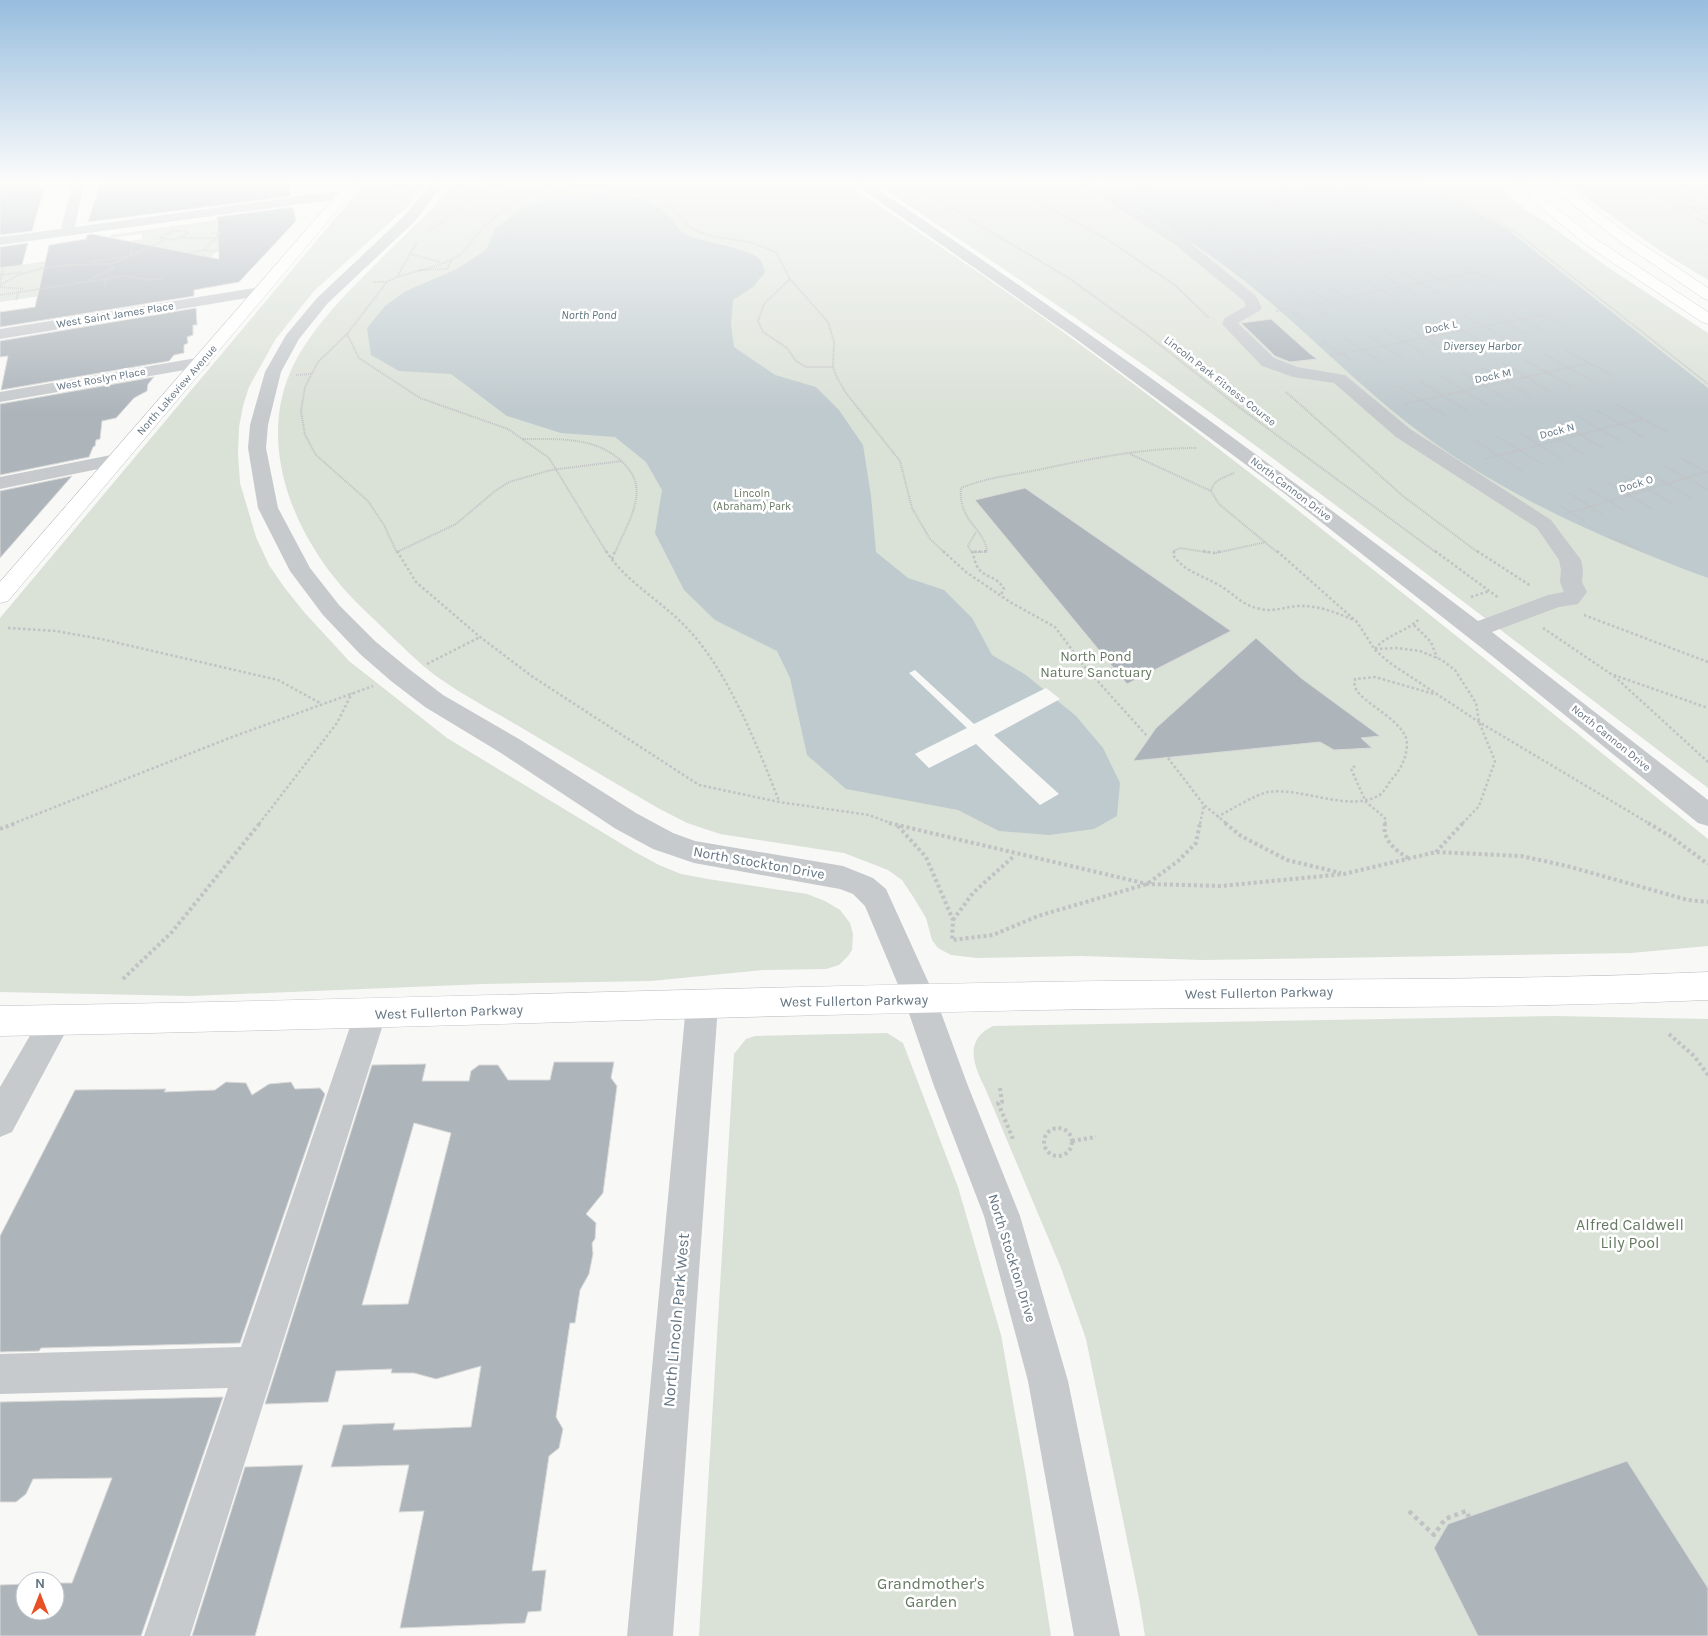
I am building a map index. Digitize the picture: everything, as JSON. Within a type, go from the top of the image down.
[{"type":"main road","name":"North Lakeview Avenue","points":[[0,596],[260,292],[291,259]]},
{"type":"main road","points":[[1617,259],[1708,319]]},
{"type":"main road","points":[[1655,259],[1708,295]]},
{"type":"main road","name":"West Fullerton Parkway","points":[[0,1021],[370,1015],[702,1004],[1089,995],[1616,990],[1708,986]]},
{"type":"street","name":"North Stockton Drive","points":[[366,259],[322,301],[292,338],[273,372],[259,425],[257,448],[268,508],[281,536],[301,571],[331,610],[368,648],[400,675],[434,700],[510,746],[626,821],[662,841],[694,852],[843,878],[863,886],[876,898],[920,999],[951,1086],[1002,1216],[1048,1381],[1097,1636]]},
{"type":"street","name":"North Cannon Drive","points":[[973,259],[1069,324],[1274,475],[1476,630],[1708,815]]},
{"type":"street","points":[[1203,259],[1251,299],[1254,308],[1231,320],[1230,324],[1268,362],[1293,372],[1339,379],[1403,433],[1452,466],[1528,512],[1544,524],[1562,546],[1570,560],[1571,582],[1576,592],[1570,599],[1556,600],[1476,630]]},
{"type":"street","name":"West Saint James Place","points":[[0,334],[260,292]]},
{"type":"street","name":"West Roslyn Place","points":[[0,397],[202,362]]},
{"type":"street","points":[[0,482],[116,460]]},
{"type":"street","name":"North Lincoln Park West","points":[[650,1636],[702,1004]]},
{"type":"street","points":[[167,1636],[370,1015]]},
{"type":"street","points":[[0,1120],[56,1020]]},
{"type":"street","points":[[0,1374],[256,1367]]},
{"type":"path","points":[[0,285],[21,274],[108,259]]},
{"type":"path","points":[[68,265],[110,265],[123,259]]},
{"type":"path","points":[[397,277],[407,259]]},
{"type":"path","points":[[430,259],[440,262]]},
{"type":"path","points":[[451,259],[387,282],[347,334],[318,362],[305,386],[301,411],[305,435],[316,455],[368,501],[384,525],[397,552],[416,582],[480,637],[533,677],[699,785],[779,802],[869,815],[898,826],[1016,855],[1148,884],[1221,886],[1344,874],[1436,852],[1522,856],[1567,866],[1688,900],[1708,902]]},
{"type":"path","points":[[418,270],[434,271],[447,269],[452,259]]},
{"type":"path","points":[[780,259],[790,279],[828,322],[834,342],[833,367],[846,393],[900,461],[912,508],[930,539],[966,572],[1000,596],[1055,627],[1098,682],[1148,737]]},
{"type":"path","name":"Lincoln Park Fitness Course","points":[[1037,259],[1070,279],[1145,333],[1236,405],[1504,602]]},
{"type":"path","points":[[1251,259],[1273,274]]},
{"type":"path","points":[[1234,266],[1274,259]]},
{"type":"path","points":[[1277,259],[1294,270]]},
{"type":"path","points":[[1304,259],[1315,266]]},
{"type":"path","points":[[1330,259],[1335,262]]},
{"type":"path","points":[[1550,259],[1708,384]]},
{"type":"path","points":[[1456,262],[1496,282]]},
{"type":"path","points":[[56,286],[101,276],[112,270],[113,267],[110,265]]},
{"type":"path","points":[[1437,265],[1477,286]]},
{"type":"path","points":[[0,285],[3,268]]},
{"type":"path","points":[[1,275],[53,268]]},
{"type":"path","points":[[1420,269],[1459,290]]},
{"type":"path","points":[[1401,272],[1440,294]]},
{"type":"path","points":[[1279,310],[1476,272]]},
{"type":"path","points":[[1382,275],[1420,297]]},
{"type":"path","points":[[0,295],[125,276],[150,280],[164,278]]},
{"type":"path","points":[[104,287],[106,279]]},
{"type":"path","points":[[790,279],[764,304],[758,321],[763,332],[787,348],[796,361],[806,367],[833,367]]},
{"type":"path","points":[[1364,279],[1402,301]]},
{"type":"path","points":[[1345,282],[1383,304]]},
{"type":"path","points":[[0,285],[19,291]]},
{"type":"path","points":[[1327,286],[1364,308]]},
{"type":"path","points":[[1308,289],[1345,312]]},
{"type":"path","points":[[16,300],[19,291]]},
{"type":"path","points":[[1289,293],[1326,316]]},
{"type":"path","points":[[1269,296],[1306,320]]},
{"type":"path","points":[[1520,303],[1565,326]]},
{"type":"path","points":[[1501,307],[1545,330]]},
{"type":"path","points":[[1482,310],[1526,334]]},
{"type":"path","points":[[1462,314],[1506,338]]},
{"type":"path","name":"Dock L","points":[[1330,356],[1542,315]]},
{"type":"path","points":[[1442,318],[1485,343]]},
{"type":"path","points":[[1423,322],[1465,347]]},
{"type":"path","points":[[1404,326],[1445,351]]},
{"type":"path","points":[[1384,329],[1425,355]]},
{"type":"path","points":[[1363,333],[1404,359]]},
{"type":"path","points":[[347,334],[359,358],[420,398],[508,429],[548,458],[612,558],[623,571],[688,628],[718,670],[762,757],[779,802]]},
{"type":"path","points":[[1343,337],[1383,363]]},
{"type":"path","points":[[1322,341],[1355,363]]},
{"type":"path","points":[[1565,350],[1614,377]]},
{"type":"path","points":[[1544,354],[1594,382]]},
{"type":"path","points":[[1523,359],[1573,387]]},
{"type":"path","points":[[1503,363],[1551,392]]},
{"type":"path","name":"Dock M","points":[[1400,405],[1590,364]]},
{"type":"path","points":[[1482,368],[1531,396]]},
{"type":"path","points":[[1462,372],[1509,401]]},
{"type":"path","points":[[290,375],[311,374]]},
{"type":"path","points":[[1442,376],[1488,406]]},
{"type":"path","points":[[1420,381],[1467,411]]},
{"type":"path","points":[[1399,386],[1446,416]]},
{"type":"path","points":[[1617,405],[1667,432]]},
{"type":"path","points":[[1596,410],[1645,438]]},
{"type":"path","points":[[1576,416],[1625,444]]},
{"type":"path","name":"Dock N","points":[[1478,461],[1641,418]]},
{"type":"path","points":[[1556,421],[1605,449]]},
{"type":"path","points":[[1537,426],[1584,454]]},
{"type":"path","points":[[1517,431],[1564,460]]},
{"type":"path","points":[[1496,436],[1544,465]]},
{"type":"path","points":[[522,439],[552,439],[587,443],[612,453],[631,469],[636,484],[636,498],[612,558]]},
{"type":"path","points":[[1476,441],[1522,471]]},
{"type":"path","points":[[974,552],[987,552],[986,542],[976,532],[959,502],[961,488],[979,479],[1166,447],[1205,449]]},
{"type":"path","points":[[1128,453],[1149,461],[1196,486],[1211,491],[1219,504],[1266,542],[1357,622],[1375,650],[1390,663],[1479,722],[1670,836],[1708,864]]},
{"type":"path","points":[[1682,459],[1707,473]]},
{"type":"path","points":[[397,552],[456,524],[477,509],[491,493],[510,482],[555,468],[602,465],[622,461]]},
{"type":"path","points":[[1663,465],[1708,490]]},
{"type":"path","points":[[1645,471],[1692,498]]},
{"type":"path","points":[[1211,491],[1212,486],[1218,480],[1234,472]]},
{"type":"path","name":"Dock O","points":[[1572,513],[1707,473]]},
{"type":"path","points":[[1625,476],[1673,504]]},
{"type":"path","points":[[1607,482],[1654,510]]},
{"type":"path","points":[[1588,488],[1624,510]]},
{"type":"path","points":[[1569,493],[1603,515]]},
{"type":"path","points":[[1557,504],[1584,521]]},
{"type":"path","points":[[976,532],[968,546],[974,552],[975,562],[981,571],[999,580],[1004,589],[1000,596]]},
{"type":"path","points":[[1609,537],[1641,550]]},
{"type":"path","points":[[1266,542],[1214,553],[1181,548],[1175,550],[1173,555],[1177,562],[1196,576],[1217,584],[1240,602],[1250,606],[1275,612],[1291,607],[1312,607],[1341,614],[1357,622]]},
{"type":"path","points":[[1470,597],[1489,591]]},
{"type":"path","points":[[1578,612],[1642,639],[1708,662]]},
{"type":"path","points":[[1375,650],[1381,640],[1414,625],[1422,616]]},
{"type":"path","points":[[1414,625],[1431,642],[1437,658]]},
{"type":"path","points":[[1540,627],[1611,674],[1708,762]]},
{"type":"path","points":[[8,628],[56,631],[101,639],[278,680],[320,704]]},
{"type":"path","points":[[424,666],[480,637]]},
{"type":"path","points":[[1375,650],[1396,648],[1420,651],[1437,658],[1455,670],[1476,703],[1479,722],[1495,762],[1478,806],[1436,852]]},
{"type":"path","points":[[1611,674],[1708,708]]},
{"type":"path","points":[[1217,817],[1266,792],[1286,791],[1347,801],[1365,800],[1379,796],[1403,766],[1407,743],[1393,720],[1362,696],[1355,687],[1355,679],[1364,676],[1378,678],[1423,694],[1436,694]]},
{"type":"path","points":[[0,829],[140,772],[377,684]]},
{"type":"path","points":[[123,980],[172,932],[310,760],[337,723],[352,693]]},
{"type":"path","points":[[1168,758],[1204,805],[1241,836],[1287,860],[1344,874]]},
{"type":"path","points":[[1355,766],[1351,769],[1365,800],[1382,814],[1386,820],[1384,833],[1389,842],[1396,850],[1408,858]]},
{"type":"path","points":[[1016,855],[960,907],[953,920],[952,940],[993,935],[1038,916],[1148,884],[1178,861],[1196,843],[1204,805]]},
{"type":"path","points":[[898,826],[926,857],[953,920]]},
{"type":"path","points":[[1669,1034],[1694,1056],[1708,1074]]},
{"type":"path","points":[[1000,1088],[1002,1102],[998,1103],[1013,1139]]},
{"type":"path","points":[[1055,1128],[1064,1129],[1072,1141],[1069,1153],[1061,1156],[1051,1154],[1044,1146],[1043,1140],[1046,1132],[1055,1128]]},
{"type":"path","points":[[1072,1141],[1096,1137]]},
{"type":"path","points":[[1409,1511],[1434,1535],[1445,1519],[1466,1511],[1469,1517]]},
{"type":"green space","points":[[58,259],[209,259],[203,266],[143,281],[0,302],[0,268]]},
{"type":"green space","points":[[301,259],[349,259],[314,291],[275,340],[249,387],[243,406],[239,427],[240,483],[256,537],[269,565],[284,587],[349,661],[447,738],[659,865],[681,874],[807,894],[825,901],[840,910],[850,923],[853,934],[852,950],[839,965],[826,969],[763,970],[651,981],[484,984],[191,996],[0,992],[0,618]]},
{"type":"green space","name":"Lincoln (Abraham) Park","points":[[381,259],[960,259],[1092,353],[1248,472],[1403,593],[1708,839],[1708,946],[1631,953],[1203,960],[1081,956],[977,958],[951,955],[938,948],[932,940],[926,918],[914,898],[902,880],[888,870],[844,853],[720,834],[687,823],[658,808],[436,676],[344,589],[308,539],[295,511],[285,482],[279,453],[278,423],[283,393],[294,364],[304,346],[331,311]]},
{"type":"green space","points":[[989,259],[1597,259],[1708,333],[1708,788],[1233,429]]},
{"type":"green space","points":[[1674,259],[1708,259],[1708,280]]},
{"type":"green space","name":"Alfred Caldwell Lily Pool","points":[[1554,1016],[1708,1019],[1708,1636],[1145,1636],[1139,1598],[1086,1339],[1061,1268],[977,1071],[974,1046],[978,1038],[993,1026]]},
{"type":"green space","name":"Grandmother's Garden","points":[[887,1033],[903,1043],[958,1187],[1001,1335],[1026,1475],[1051,1636],[699,1636],[734,1054],[746,1039],[755,1036]]},
{"type":"water","name":"North Pond","points":[[472,259],[759,259],[765,272],[753,287],[733,300],[731,324],[734,347],[775,375],[816,387],[839,410],[863,445],[871,496],[876,552],[908,578],[944,590],[972,618],[992,655],[1026,675],[1076,716],[1103,748],[1120,783],[1117,816],[1094,829],[1049,835],[999,831],[958,810],[846,789],[807,755],[790,678],[777,651],[715,620],[684,590],[655,533],[662,490],[646,462],[615,437],[561,433],[507,416],[451,374],[399,371],[371,355],[367,328],[385,306],[406,291],[455,270]]},
{"type":"water","name":"Diversey Harbor","points":[[1215,259],[1545,259],[1708,388],[1708,578],[1645,554],[1554,513],[1466,464],[1384,404],[1283,313]]},
{"type":"pier","points":[[915,670],[974,724],[1046,688],[1060,699],[994,735],[1059,794],[1040,805],[976,744],[929,768],[915,754],[967,728],[909,673]]},
{"type":"building","points":[[0,259],[24,259],[22,265],[0,268]]},
{"type":"building","points":[[46,259],[260,259],[239,282],[194,290],[194,296],[0,327],[0,312],[35,307]]},
{"type":"building","points":[[196,308],[197,325],[193,325],[193,335],[187,337],[188,343],[184,345],[184,353],[174,355],[169,361],[1,390],[8,356],[0,357],[0,341]]},
{"type":"building","points":[[1271,319],[1317,359],[1290,362],[1275,356],[1241,323]]},
{"type":"building","points":[[154,377],[148,384],[147,391],[134,398],[116,418],[102,421],[100,439],[96,440],[89,457],[0,475],[0,404]]},
{"type":"building","points":[[72,476],[0,558],[0,491]]},
{"type":"building","points":[[1025,488],[1231,631],[1127,684],[975,500]]},
{"type":"building","points":[[1256,638],[1301,678],[1380,736],[1361,738],[1372,748],[1334,750],[1320,742],[1133,761],[1156,728]]},
{"type":"building","points":[[554,1062],[614,1062],[611,1078],[617,1086],[603,1193],[586,1214],[596,1223],[595,1239],[592,1243],[593,1254],[589,1274],[580,1290],[575,1323],[570,1323],[556,1417],[563,1429],[559,1448],[549,1456],[532,1571],[546,1570],[541,1611],[528,1612],[525,1623],[400,1628],[424,1511],[399,1512],[409,1465],[331,1467],[343,1425],[395,1423],[393,1430],[471,1427],[481,1366],[436,1379],[414,1373],[391,1373],[392,1369],[336,1371],[328,1402],[265,1404],[372,1065],[426,1064],[422,1081],[469,1081],[471,1071],[479,1065],[498,1065],[508,1080],[550,1080]],"holes":[[[414,1123],[451,1133],[408,1304],[362,1305]]]},
{"type":"building","points":[[226,1082],[246,1083],[252,1095],[269,1084],[291,1082],[295,1089],[320,1088],[325,1094],[240,1343],[41,1348],[39,1351],[0,1352],[0,1236],[75,1090],[166,1089],[164,1092],[215,1090]]},
{"type":"building","points":[[223,1397],[141,1636],[0,1636],[0,1585],[15,1584],[15,1621],[65,1621],[65,1583],[72,1583],[112,1478],[33,1479],[26,1494],[16,1502],[0,1502],[0,1402]]},
{"type":"building","points":[[1627,1461],[1708,1588],[1708,1636],[1478,1636],[1434,1548],[1448,1524]]},
{"type":"building","points":[[303,1465],[255,1636],[192,1636],[245,1467]]},
{"type":"park label","name":"North Pond Nature Sanctuary","points":[[1096,664]]}]
